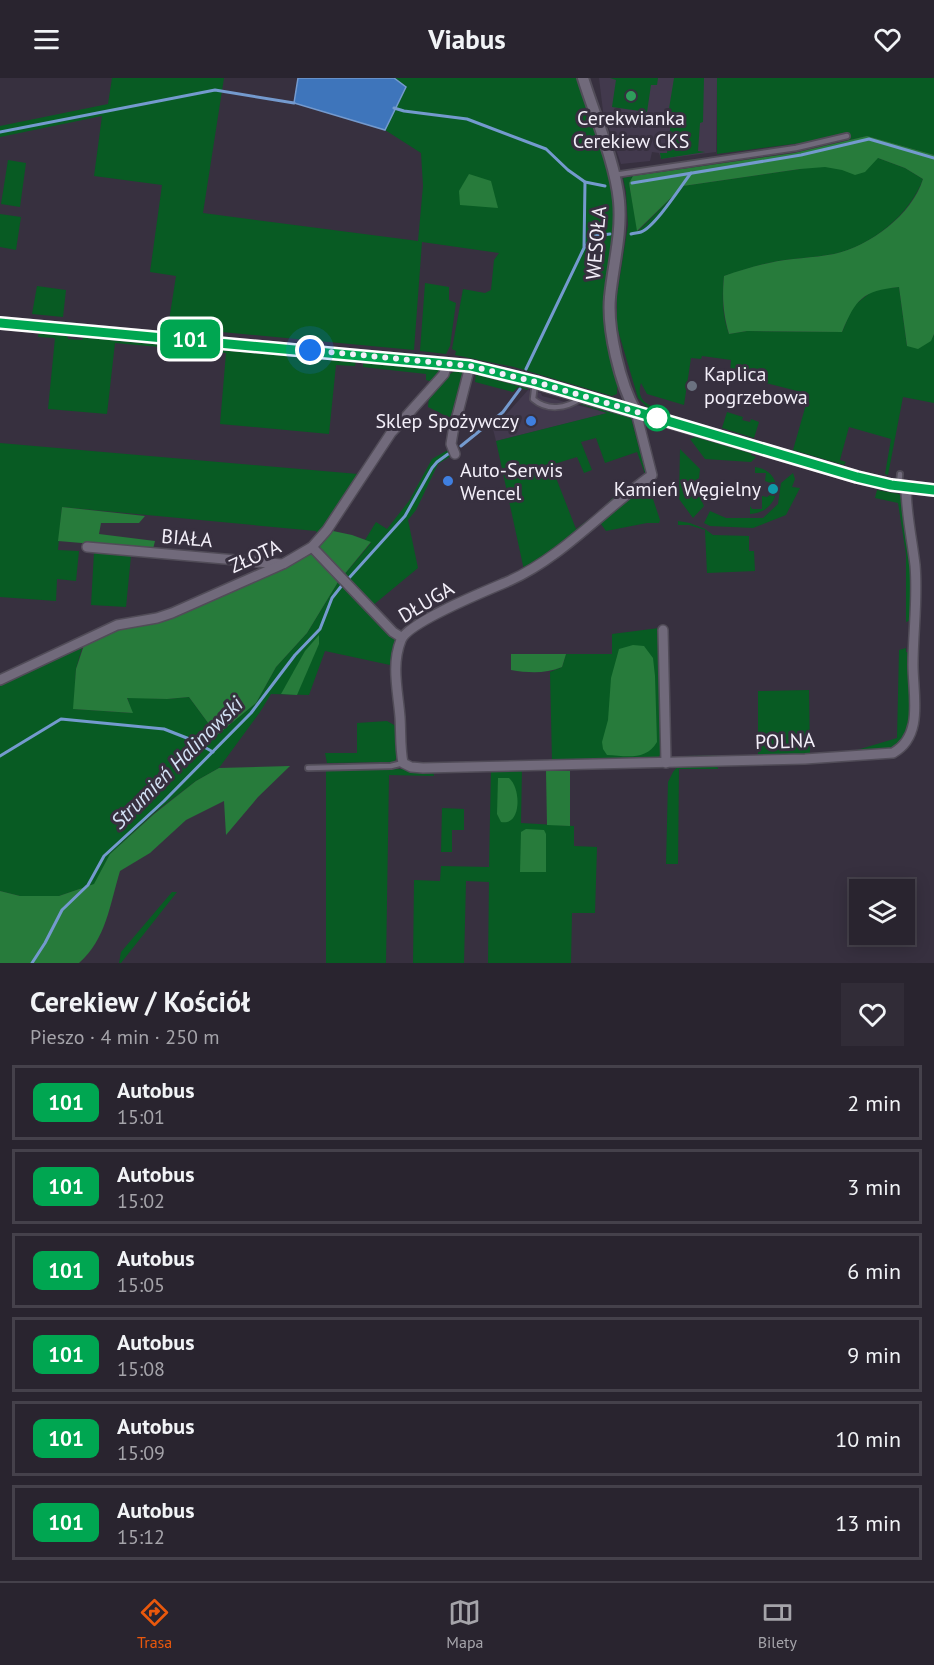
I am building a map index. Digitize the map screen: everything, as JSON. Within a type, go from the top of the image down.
[{"type":"street","name":"WESOŁA","points":[[583,78],[614,175],[620,221],[609,316],[611,335],[626,389],[636,412]]},
{"type":"street","points":[[0,323],[470,366],[536,382],[857,477],[902,487],[934,490]]},
{"type":"street","name":"ZŁOTA","points":[[0,680],[117,625],[172,613],[283,564],[312,547],[327,530],[391,433],[444,374],[447,363]]},
{"type":"street","points":[[455,454],[451,444],[470,366]]},
{"type":"street","name":"DŁUGA","points":[[403,763],[395,679],[401,638],[423,622],[471,597],[529,572],[572,540],[621,497],[652,475],[636,412]]},
{"type":"street","name":"POLNA","points":[[403,763],[423,768],[666,763],[893,753],[909,740],[915,718],[913,663],[917,621],[915,564],[902,487]]},
{"type":"street","name":"BIAŁA","points":[[87,547],[283,564]]},
{"type":"street","points":[[312,547],[401,638]]},
{"type":"street","points":[[663,630],[666,763]]},
{"type":"lane","points":[[590,78],[591,104]]},
{"type":"lane","points":[[614,175],[796,148],[847,136]]},
{"type":"lane","points":[[536,382],[533,399],[537,403],[561,408],[583,397]]},
{"type":"lane","points":[[900,474],[902,487]]},
{"type":"lane","points":[[308,768],[391,766],[403,763]]},
{"type":"shaded area","points":[[599,78],[717,78],[716,152],[661,159],[659,153],[652,152],[650,161],[621,164],[603,111]]},
{"type":"shaded area","points":[[528,390],[541,393],[542,396],[608,413],[496,441],[493,429]]},
{"type":"green space","points":[[112,78],[224,78],[203,213],[418,241],[423,186],[421,153],[385,130],[406,87],[394,78],[578,78],[600,142],[614,206],[614,231],[604,317],[609,348],[621,387],[617,388],[617,394],[612,396],[514,367],[455,355],[456,351],[452,349],[463,289],[485,293],[491,290],[494,260],[499,253],[422,242],[414,350],[168,327],[176,276],[150,272],[162,185],[94,176],[102,116],[0,137],[0,126],[108,104]]},
{"type":"green space","name":"Cerekwianka Cerekiew CKS","points":[[610,78],[658,78],[657,85],[651,85],[647,112],[612,107],[616,80]]},
{"type":"green space","points":[[674,78],[704,78],[703,122],[700,123],[698,151],[705,152],[661,159],[660,153],[667,153],[671,122],[667,121]]},
{"type":"green space","points":[[717,78],[934,78],[934,155],[867,136],[849,140],[847,132],[801,143],[717,154]]},
{"type":"green space","points":[[867,136],[934,155],[934,334],[931,341],[918,349],[907,346],[899,287],[868,294],[856,304],[842,332],[747,331],[729,334],[725,319],[724,276],[769,263],[848,250],[888,227],[910,205],[923,179],[905,168],[878,158],[865,172],[855,175],[825,167],[683,186],[637,231],[629,183],[633,176],[794,153]]},
{"type":"green space","points":[[862,152],[905,168],[923,179],[909,205],[888,227],[848,250],[769,263],[724,276],[723,305],[729,334],[747,331],[842,332],[853,306],[875,289],[899,287],[907,346],[932,338],[934,334],[934,403],[903,397],[888,475],[885,474],[891,439],[849,427],[840,460],[846,462],[844,465],[793,450],[809,394],[730,374],[731,360],[702,356],[701,359],[691,358],[684,405],[647,394],[641,383],[640,393],[643,401],[660,411],[647,407],[638,398],[617,327],[617,295],[628,225],[623,178],[633,176],[629,183],[638,231],[683,186],[800,169]]},
{"type":"green space","points":[[8,160],[26,163],[20,207],[1,204]]},
{"type":"green space","points":[[469,174],[491,181],[498,208],[460,205],[459,191]]},
{"type":"green space","points":[[0,214],[21,217],[16,250],[0,247]]},
{"type":"green space","points":[[425,283],[449,287],[449,300],[456,303],[450,346],[446,354],[420,351]]},
{"type":"green space","points":[[37,286],[66,290],[63,317],[32,314]]},
{"type":"green space","points":[[39,331],[67,334],[68,339],[82,340],[84,335],[354,359],[356,361],[355,366],[336,365],[329,434],[220,424],[226,353],[115,343],[107,414],[48,409],[55,338],[38,337]]},
{"type":"green space","points":[[366,360],[438,367],[440,371],[433,382],[426,380],[426,374],[363,367]]},
{"type":"green space","points":[[457,370],[463,371],[463,377],[450,418],[428,407],[429,397],[448,375]]},
{"type":"green space","points":[[476,372],[527,385],[528,390],[518,387],[513,392],[475,382]]},
{"type":"green space","points":[[580,404],[631,418],[646,473],[637,452],[605,463],[596,438],[581,442],[592,470],[584,473],[577,457],[551,465],[576,529],[598,512],[547,557],[524,570],[496,441],[607,413]]},
{"type":"green space","points":[[727,412],[743,417],[742,420],[750,422],[751,419],[759,422],[754,438],[722,428]]},
{"type":"green space","points":[[698,436],[753,451],[751,455],[756,457],[751,462],[705,459],[690,439]]},
{"type":"green space","points":[[0,443],[358,474],[318,535],[316,531],[62,507],[58,550],[79,551],[76,581],[57,579],[56,601],[0,597]]},
{"type":"green space","points":[[680,449],[700,469],[699,478],[695,481],[694,495],[700,497],[704,506],[693,518],[679,499]]},
{"type":"green space","points":[[448,450],[451,456],[438,464],[416,510],[408,520],[418,568],[366,611],[396,639],[390,665],[325,651],[309,695],[271,694],[219,768],[196,781],[154,813],[110,854],[95,884],[59,896],[20,896],[0,891],[0,683],[82,648],[76,669],[74,709],[132,713],[127,697],[167,699],[189,697],[217,735],[256,703],[276,667],[307,633],[338,582],[371,543],[365,540],[376,522],[387,529],[409,501],[432,459]]},
{"type":"green space","points":[[755,467],[765,470],[772,476],[776,483],[776,492],[774,500],[768,507],[750,514],[750,506],[752,509],[762,509],[762,496],[767,497],[774,492],[773,484],[765,481],[766,473],[755,473]]},
{"type":"green space","points":[[793,473],[795,479],[792,487],[800,488],[786,515],[753,528],[710,526],[704,523],[710,511],[726,518],[763,518],[778,504],[781,483]]},
{"type":"green space","points":[[646,485],[649,487],[659,523],[606,531],[601,524],[602,521]]},
{"type":"green space","points":[[877,490],[899,494],[903,500],[911,551],[914,619],[906,622],[906,554],[898,503],[875,498]]},
{"type":"green space","points":[[619,491],[620,493],[603,508]]},
{"type":"green space","points":[[62,507],[145,516],[139,523],[101,523],[99,534],[155,541],[153,549],[58,541]]},
{"type":"green space","points":[[678,521],[705,529],[713,535],[749,536],[749,551],[754,551],[755,571],[707,573],[705,530],[689,525],[678,525]]},
{"type":"green space","points":[[333,531],[371,542],[338,582],[307,633],[276,667],[256,703],[217,735],[189,697],[127,698],[133,713],[73,709],[76,669],[85,642],[117,629],[152,624],[176,617],[311,554]]},
{"type":"green space","points":[[94,552],[134,554],[131,556],[126,607],[91,605]]},
{"type":"green space","points":[[659,628],[663,747],[658,759],[552,761],[550,672],[562,667],[566,654],[612,654],[612,634]]},
{"type":"green space","points":[[319,635],[319,644],[297,695],[281,694],[305,651]]},
{"type":"green space","points":[[633,645],[644,646],[653,658],[657,742],[641,755],[607,755],[602,742],[608,720],[611,678],[619,649]]},
{"type":"green space","points":[[906,648],[906,652],[910,653],[910,707],[906,734],[900,744],[890,750],[857,752],[857,750],[897,738],[899,650]]},
{"type":"green space","points":[[511,654],[566,654],[562,667],[549,671],[524,672],[511,670]]},
{"type":"green space","points":[[809,690],[810,755],[686,759],[684,756],[758,755],[758,691]]},
{"type":"green space","points":[[387,721],[396,726],[399,754],[394,762],[327,763],[325,753],[357,753],[357,723]]},
{"type":"green space","points":[[679,765],[717,765],[718,769],[679,769],[678,864],[666,864],[668,782]]},
{"type":"green space","points":[[290,766],[258,797],[226,835],[224,801],[186,820],[150,853],[120,871],[106,921],[95,944],[79,963],[0,963],[0,891],[20,896],[59,896],[94,884],[110,854],[154,814],[196,781],[219,768]]},
{"type":"green space","points":[[522,767],[521,823],[574,826],[574,846],[597,847],[595,913],[572,913],[571,963],[488,963],[489,882],[466,881],[464,963],[413,963],[414,880],[440,881],[441,866],[489,867],[491,768]]},
{"type":"green space","points":[[326,770],[433,771],[434,776],[389,775],[386,963],[326,963]]},
{"type":"green space","points":[[546,771],[570,771],[570,826],[547,825]]},
{"type":"green space","points":[[498,778],[509,778],[516,790],[516,812],[508,822],[501,822],[497,814]]},
{"type":"green space","points":[[442,808],[464,809],[464,830],[452,830],[452,852],[441,852]]},
{"type":"green space","points":[[526,829],[544,830],[546,834],[546,872],[520,872],[521,832]]},
{"type":"green space","points":[[172,892],[177,892],[119,963],[121,952]]},
{"type":"water","points":[[298,78],[394,78],[406,87],[385,130],[294,103]]},
{"type":"waterway","points":[[0,132],[215,90],[294,103]]},
{"type":"waterway","points":[[394,108],[467,119],[546,149],[568,170],[585,182],[605,186]]},
{"type":"waterway","name":"Strumień Halinowski","points":[[632,183],[801,155],[869,139],[934,158]]},
{"type":"waterway","points":[[631,234],[647,229],[691,173]]},
{"type":"waterway","name":"Strumień Halinowski","points":[[526,369],[584,248],[585,182]]},
{"type":"waterway","points":[[585,247],[594,236],[610,234]]},
{"type":"waterway","name":"Strumień Halinowski","points":[[461,446],[503,412],[520,389]]},
{"type":"waterway","name":"Strumień Halinowski","points":[[349,578],[405,516],[432,468],[448,454]]},
{"type":"waterway","name":"Strumień Halinowski","points":[[32,963],[62,910],[88,885],[104,856],[164,801],[251,713],[295,655],[320,629],[332,598],[343,584]]},
{"type":"waterway","points":[[0,756],[61,719],[164,729],[192,740],[213,752]]},
{"type":"bus line","name":"101","points":[[0,323],[470,366],[536,382],[857,477],[891,485],[934,490]]},
{"type":"place","name":"Cerekwianka Cerekiew CKS","points":[[631,96]]},
{"type":"place","name":"Kaplica pogrzebowa","points":[[692,386]]},
{"type":"place","name":"Sklep Spożywczy","points":[[531,421]]},
{"type":"place","name":"Auto-Serwis Wencel","points":[[448,481]]},
{"type":"place","name":"Kamień Węgielny","points":[[773,489]]},
{"type":"route","points":[[310,350],[470,366],[536,382],[657,418]]}]
